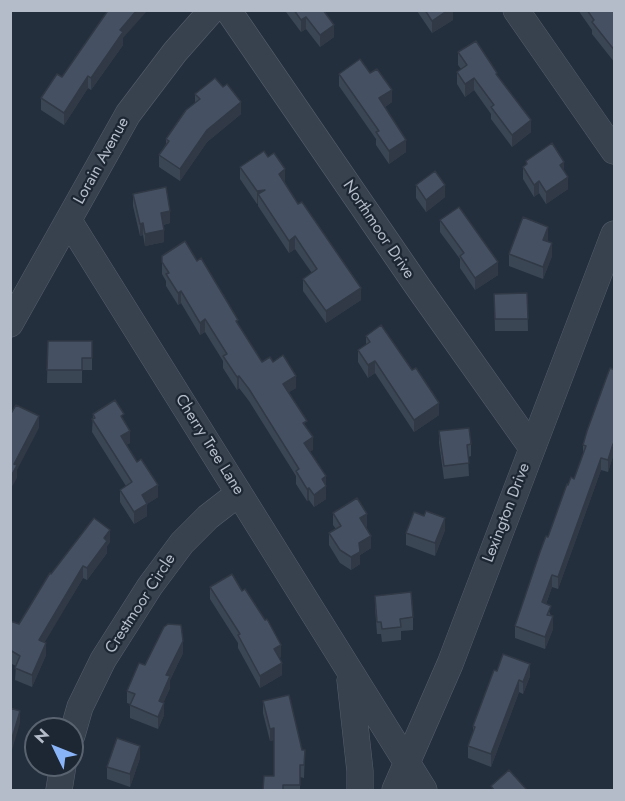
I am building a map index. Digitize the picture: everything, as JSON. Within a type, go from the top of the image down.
[{"type":"street","name":"Lorain Avenue","points":[[10,324],[128,114],[175,52],[212,10]]},
{"type":"street","name":"Northmoor Drive","points":[[228,10],[418,288],[532,448]]},
{"type":"street","points":[[516,10],[615,151]]},
{"type":"street","name":"Cherry Tree Lane","points":[[69,221],[424,790]]},
{"type":"street","name":"Lexington Drive","points":[[395,790],[450,664],[615,234]]},
{"type":"street","name":"Crestmoor Circle","points":[[77,717],[80,706],[104,660],[150,586],[182,543],[208,517],[239,493]]},
{"type":"street","name":"Cherry Tree Lane","points":[[349,670],[360,790]]},
{"type":"building","points":[[106,10],[137,10],[120,30],[123,32],[91,78],[88,76],[64,113],[41,98],[57,74],[62,77],[107,12]]},
{"type":"building","points":[[294,10],[323,10],[334,25],[320,35],[306,17],[301,20]]},
{"type":"building","points":[[425,10],[448,10],[432,21]]},
{"type":"building","points":[[587,10],[615,10],[615,51],[592,22],[594,20]]},
{"type":"building","points":[[476,41],[496,74],[531,120],[512,135],[491,107],[494,105],[474,78],[465,84],[457,72],[467,65],[458,52]]},
{"type":"building","points":[[360,59],[370,73],[377,69],[392,90],[379,98],[406,140],[389,151],[376,132],[379,131],[339,74]]},
{"type":"building","points":[[215,78],[223,87],[227,84],[241,102],[207,130],[180,169],[159,155],[169,141],[166,139],[186,110],[200,99],[195,94]]},
{"type":"building","points":[[552,143],[564,162],[560,165],[568,177],[546,192],[539,181],[534,185],[523,167],[527,164],[526,161]]},
{"type":"building","points":[[264,151],[268,157],[274,153],[285,169],[279,174],[298,204],[302,202],[361,288],[326,311],[303,279],[317,269],[295,236],[289,241],[258,194],[265,190],[257,191],[240,167]]},
{"type":"building","points":[[435,171],[445,185],[426,200],[416,185]]},
{"type":"building","points":[[166,187],[170,211],[161,213],[164,230],[145,234],[143,223],[140,224],[133,194]]},
{"type":"building","points":[[459,207],[498,262],[475,278],[460,256],[464,253],[440,220]]},
{"type":"building","points":[[523,217],[548,227],[543,240],[552,243],[543,267],[509,254]]},
{"type":"building","points":[[185,241],[197,261],[201,258],[262,362],[270,357],[273,362],[283,355],[296,376],[283,384],[307,421],[303,423],[313,437],[304,443],[326,476],[322,479],[326,486],[314,495],[309,488],[307,489],[296,471],[299,469],[249,389],[239,376],[237,377],[223,356],[227,354],[205,319],[200,323],[181,291],[178,293],[166,274],[169,273],[162,262],[162,256]]},
{"type":"building","points":[[527,293],[528,319],[495,319],[494,294]]},
{"type":"building","points":[[381,325],[412,370],[416,368],[439,403],[414,420],[375,361],[368,365],[358,350],[370,342],[366,336]]},
{"type":"building","points":[[48,341],[92,341],[92,358],[82,358],[82,370],[47,370]]},
{"type":"building","points":[[610,368],[615,370],[615,444],[613,444],[608,460],[601,458],[558,577],[552,575],[542,602],[551,606],[547,615],[553,616],[545,637],[515,626],[546,536],[548,537],[567,484],[571,477],[574,479],[586,446],[583,445],[587,431]]},
{"type":"building","points":[[115,400],[124,414],[121,416],[130,431],[121,436],[137,462],[141,459],[158,485],[142,495],[147,504],[134,512],[120,490],[132,482],[92,419],[95,418],[93,414]]},
{"type":"building","points":[[16,405],[39,416],[14,464],[17,465],[10,478],[10,415]]},
{"type":"building","points":[[469,428],[471,444],[467,445],[469,463],[444,466],[439,431]]},
{"type":"building","points":[[357,498],[367,514],[360,518],[371,536],[359,543],[360,552],[351,557],[340,550],[329,533],[341,526],[333,513]]},
{"type":"building","points":[[426,511],[445,518],[435,543],[406,533],[414,512],[424,516]]},
{"type":"building","points":[[94,518],[110,530],[104,538],[107,541],[87,568],[83,566],[39,640],[46,643],[32,675],[15,668],[20,656],[10,650],[10,621],[19,624],[50,573]]},
{"type":"building","points":[[232,574],[242,591],[245,589],[265,620],[267,619],[281,645],[274,649],[282,663],[260,676],[238,635],[240,634],[210,587]]},
{"type":"building","points":[[411,592],[413,617],[400,619],[401,627],[382,629],[381,622],[377,622],[375,596]]},
{"type":"building","points":[[168,624],[181,625],[183,641],[166,675],[170,676],[159,701],[164,703],[158,717],[130,705],[135,694],[127,691],[139,663],[145,665],[164,627]]},
{"type":"building","points":[[503,654],[530,664],[523,682],[519,680],[491,754],[468,746],[494,670],[497,671]]},
{"type":"building","points":[[289,695],[302,750],[305,750],[304,765],[300,765],[300,785],[283,785],[283,790],[263,790],[264,776],[274,776],[274,728],[270,729],[263,701]]},
{"type":"building","points":[[10,708],[20,711],[10,745]]},
{"type":"building","points":[[117,738],[140,746],[130,774],[107,767]]},
{"type":"building","points":[[509,770],[527,790],[494,790],[491,786]]}]
